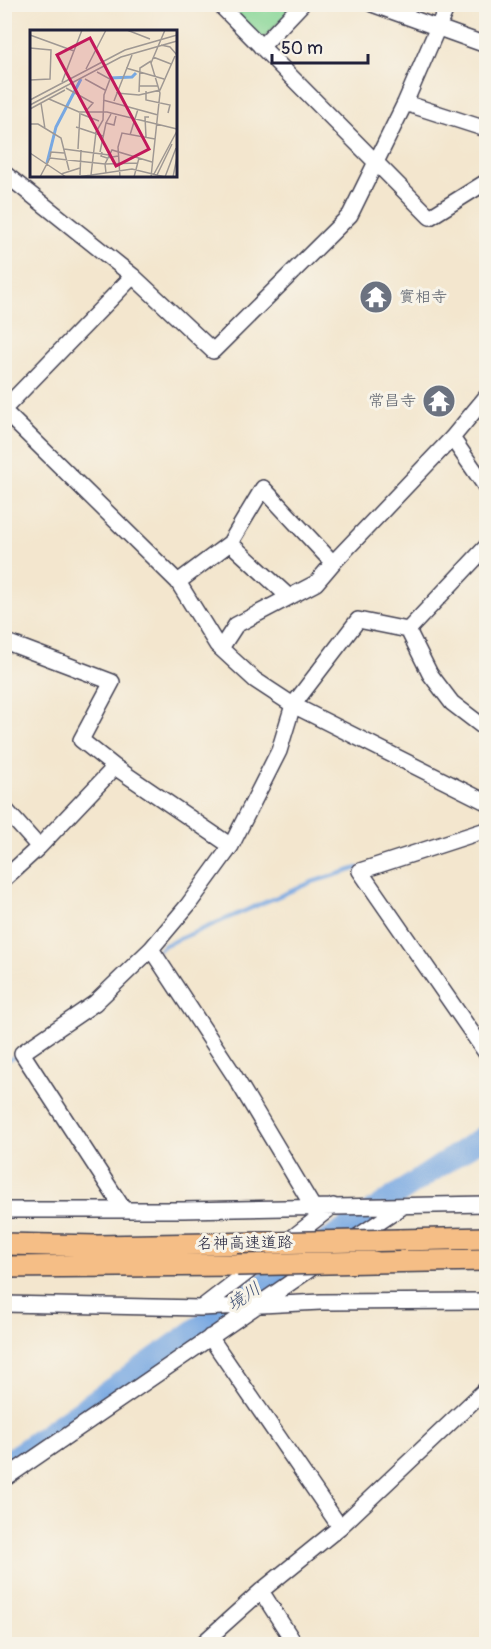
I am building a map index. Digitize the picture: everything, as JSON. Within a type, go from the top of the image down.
[{"type":"highway","name":"名神高速道路","points":[[4,1244],[98,1246],[486,1238]]},
{"type":"highway","name":"名神高速道路","points":[[4,1267],[486,1260]]},
{"type":"street","points":[[219,4],[430,217],[486,182]]},
{"type":"street","points":[[261,47],[302,4]]},
{"type":"street","points":[[372,4],[486,45]]},
{"type":"street","points":[[4,173],[133,276],[213,351],[350,215],[377,164],[448,4]]},
{"type":"street","points":[[405,103],[486,129]]},
{"type":"street","points":[[133,276],[4,410],[178,582],[220,648],[255,680],[293,705],[486,802]]},
{"type":"street","points":[[220,648],[236,625],[316,583],[452,438],[486,398]]},
{"type":"street","points":[[452,438],[486,487]]},
{"type":"street","points":[[178,582],[230,543],[263,488],[333,563]]},
{"type":"street","points":[[230,543],[289,597]]},
{"type":"street","points":[[408,630],[486,547]]},
{"type":"street","points":[[124,1210],[22,1053],[95,1003],[151,949],[188,905],[231,846],[279,751],[293,705],[358,620],[408,630]]},
{"type":"street","points":[[408,630],[430,674],[452,703],[486,729]]},
{"type":"street","points":[[4,640],[112,682],[81,740],[115,767],[231,846]]},
{"type":"street","points":[[4,879],[39,847],[115,767]]},
{"type":"street","points":[[4,808],[39,847]]},
{"type":"street","points":[[486,830],[360,871],[486,1053]]},
{"type":"street","points":[[151,949],[234,1075],[313,1207]]},
{"type":"street","points":[[4,1210],[402,1207],[486,1204]]},
{"type":"street","points":[[201,1308],[337,1206]]},
{"type":"street","points":[[4,1479],[402,1207]]},
{"type":"street","points":[[4,1304],[201,1308],[321,1302],[486,1301]]},
{"type":"street","points":[[210,1337],[340,1527]]},
{"type":"street","points":[[202,1644],[261,1591],[340,1527],[486,1389]]},
{"type":"street","points":[[261,1591],[295,1644]]},
{"type":"green space","points":[[227,5],[296,5],[262,40]]},
{"type":"waterway","points":[[160,949],[312,882],[358,868]]},
{"type":"waterway","points":[[4,1061],[20,1055]]},
{"type":"waterway","name":"境川","points":[[4,1464],[212,1318],[486,1135]]},
{"type":"place","name":"實相寺","points":[[376,297]]},
{"type":"place","name":"常昌寺","points":[[439,401]]}]
